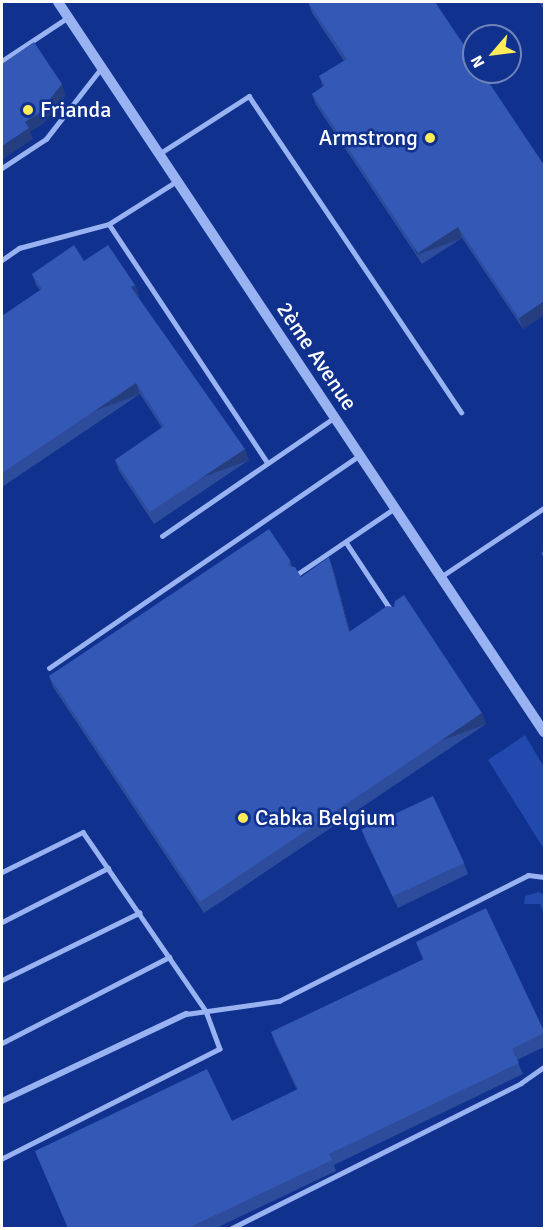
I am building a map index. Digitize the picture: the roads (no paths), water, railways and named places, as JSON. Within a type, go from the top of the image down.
[{"type":"street","name":"2ème Avenue","points":[[58,2],[544,732]]},
{"type":"street","points":[[2,1101],[186,1014]]},
{"type":"lane","points":[[2,61],[68,17]]},
{"type":"lane","points":[[2,168],[46,139],[102,67]]},
{"type":"lane","points":[[159,154],[249,96],[461,412]]},
{"type":"lane","points":[[2,260],[19,248],[109,224],[177,181]]},
{"type":"lane","points":[[109,224],[268,463]]},
{"type":"lane","points":[[162,536],[335,417]]},
{"type":"lane","points":[[49,668],[360,456]]},
{"type":"lane","points":[[296,575],[395,508]]},
{"type":"lane","points":[[441,576],[544,508]]},
{"type":"lane","points":[[346,542],[395,615]]},
{"type":"lane","points":[[2,872],[83,832],[207,1011],[220,1049],[2,1159]]},
{"type":"lane","points":[[2,922],[108,868]]},
{"type":"lane","points":[[186,1014],[279,1001],[528,874],[544,877]]},
{"type":"lane","points":[[2,980],[139,913]]},
{"type":"lane","points":[[2,1043],[169,957]]},
{"type":"lane","points":[[232,1228],[521,1083],[544,1067]]},
{"type":"place","name":"Frianda","points":[[28,110]]},
{"type":"place","name":"Armstrong","points":[[430,138]]},
{"type":"place","name":"Cabka Belgium","points":[[243,818]]}]
